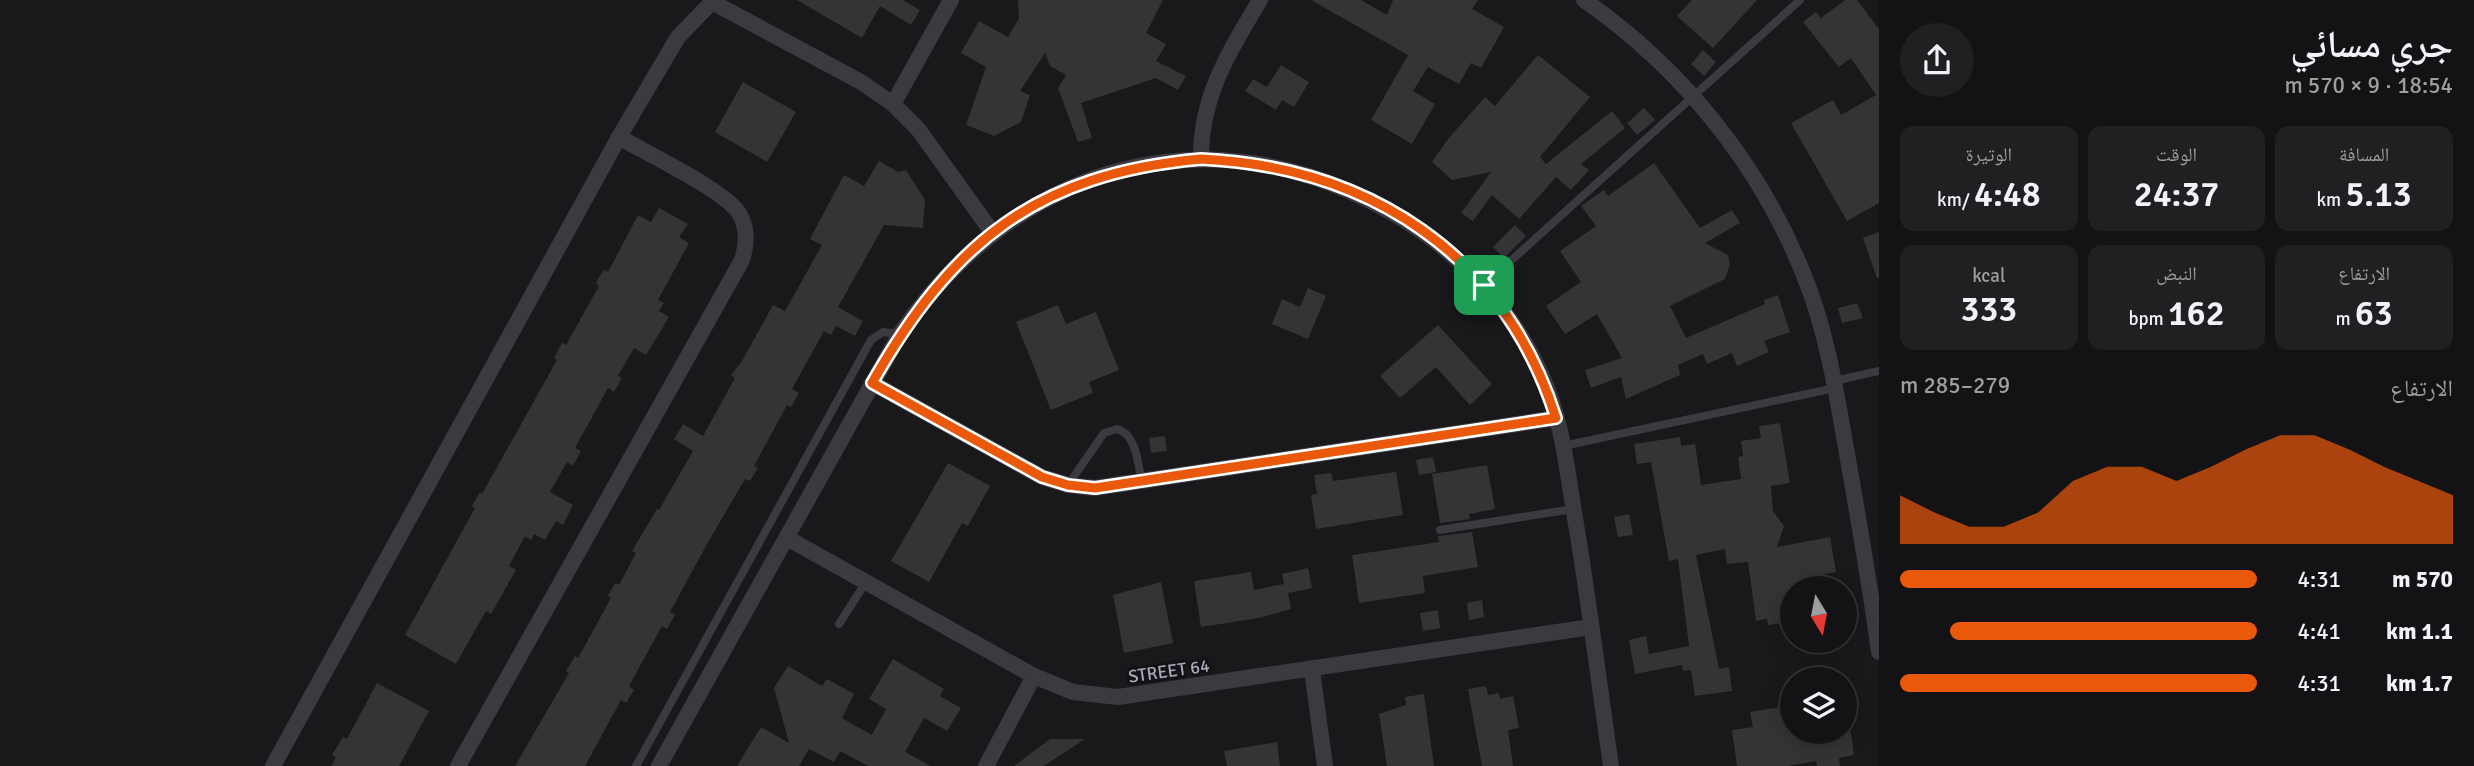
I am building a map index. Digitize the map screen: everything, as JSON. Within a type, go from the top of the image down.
[{"type":"street","points":[[893,104],[951,0]]},
{"type":"street","points":[[1201,159],[1202,125],[1210,93],[1260,0]]},
{"type":"street","points":[[1584,0],[1632,36],[1694,98],[1728,139],[1784,230],[1805,279],[1835,385],[1867,563],[1879,652]]},
{"type":"street","points":[[273,766],[619,137],[678,37],[713,1],[861,82],[893,104],[918,129],[992,232]]},
{"type":"street","points":[[458,766],[742,260],[746,248],[744,223],[729,202],[619,137]]},
{"type":"street","points":[[659,766],[900,334],[950,269],[992,232],[1053,195],[1085,181],[1159,163],[1201,159],[1245,161],[1287,168],[1367,198],[1431,237],[1484,285],[1526,344],[1543,376],[1563,446],[1611,766]]},
{"type":"street","points":[[872,383],[1029,471],[1068,485],[1095,488],[1142,483],[1556,418]]},
{"type":"street","name":"STREET 64","points":[[787,538],[1034,676],[1073,691],[1118,697],[1591,627]]},
{"type":"street","points":[[1312,670],[1325,766]]},
{"type":"street","points":[[986,766],[1034,676]]},
{"type":"lane","points":[[1484,285],[1800,0]]},
{"type":"lane","points":[[636,766],[872,340],[883,332],[900,334]]},
{"type":"lane","points":[[1563,446],[1835,385],[1879,371]]},
{"type":"lane","points":[[1068,485],[1104,433],[1117,429],[1126,433],[1131,440],[1142,483]]},
{"type":"lane","points":[[1440,530],[1573,509]]},
{"type":"lane","points":[[839,624],[866,582]]},
{"type":"building","points":[[797,0],[903,0],[920,10],[911,25],[880,6],[862,38]]},
{"type":"building","points":[[1018,0],[1163,0],[1146,33],[1166,44],[1156,61],[1186,76],[1178,90],[1156,78],[1081,103],[1092,138],[1078,142],[1058,88],[1066,75],[1050,66],[1045,53],[1020,91],[1030,95],[1021,122],[994,136],[966,125],[986,67],[961,53],[979,21],[1008,37],[1019,18]]},
{"type":"building","points":[[1311,0],[1361,0],[1387,15],[1393,0],[1478,0],[1472,9],[1504,27],[1481,68],[1471,63],[1459,84],[1428,67],[1413,91],[1435,104],[1412,144],[1371,120],[1408,55]]},
{"type":"building","points":[[1692,0],[1757,0],[1713,48],[1677,16]]},
{"type":"building","points":[[1845,0],[1857,0],[1879,29],[1879,203],[1847,221],[1791,123],[1833,100],[1841,115],[1876,95],[1851,58],[1839,67],[1803,22],[1816,12],[1821,18]]},
{"type":"building","points":[[1703,50],[1716,62],[1704,76],[1691,64]]},
{"type":"building","points":[[1538,55],[1590,97],[1540,157],[1546,164],[1612,111],[1625,128],[1581,164],[1589,170],[1571,190],[1556,177],[1519,219],[1492,195],[1473,221],[1461,213],[1491,172],[1452,180],[1432,162],[1448,139],[1485,97],[1495,106]]},
{"type":"building","points":[[1281,65],[1309,82],[1294,107],[1282,100],[1276,110],[1245,91],[1253,79],[1267,87]]},
{"type":"building","points":[[743,82],[796,112],[767,162],[715,132]]},
{"type":"building","points":[[1644,108],[1655,120],[1637,135],[1627,123]]},
{"type":"building","points":[[879,161],[898,172],[906,170],[925,200],[923,228],[884,225],[838,307],[863,321],[855,336],[836,326],[831,335],[824,331],[792,389],[799,393],[791,407],[787,405],[754,466],[758,468],[750,481],[745,479],[707,544],[670,612],[675,615],[667,629],[662,626],[629,686],[634,690],[626,703],[621,700],[585,766],[515,766],[569,673],[566,671],[575,656],[578,658],[611,598],[608,596],[615,583],[619,585],[636,553],[632,551],[693,451],[674,439],[683,424],[703,436],[735,378],[731,375],[742,361],[773,305],[785,311],[822,245],[810,239],[844,175],[864,186]]},
{"type":"building","points":[[1654,163],[1700,228],[1732,210],[1740,223],[1705,243],[1728,255],[1730,264],[1725,279],[1670,306],[1686,338],[1765,304],[1764,300],[1778,295],[1790,332],[1764,341],[1769,352],[1737,366],[1732,353],[1707,364],[1703,354],[1678,365],[1680,375],[1626,399],[1621,377],[1591,388],[1585,370],[1622,358],[1597,314],[1565,334],[1546,306],[1581,282],[1560,251],[1596,226],[1581,206],[1604,190],[1608,196]]},
{"type":"building","points":[[659,208],[688,224],[679,237],[689,243],[658,300],[664,303],[659,311],[669,317],[646,355],[634,348],[618,376],[622,378],[614,392],[608,388],[575,448],[581,451],[573,466],[567,462],[550,492],[573,505],[563,525],[556,521],[545,540],[534,534],[531,540],[525,536],[509,566],[516,570],[491,614],[486,611],[456,664],[405,635],[475,508],[472,506],[480,492],[482,494],[557,360],[554,358],[562,343],[566,345],[599,286],[596,283],[599,277],[604,270],[608,272],[638,215],[651,222]]},
{"type":"building","points":[[1515,225],[1526,236],[1504,258],[1493,247]]},
{"type":"building","points":[[1879,232],[1879,277],[1877,278],[1863,238]]},
{"type":"building","points":[[1308,288],[1326,296],[1308,339],[1272,324],[1282,299],[1300,307]]},
{"type":"building","points":[[1857,303],[1863,318],[1842,323],[1838,308]]},
{"type":"building","points":[[1058,305],[1066,324],[1096,312],[1119,370],[1089,382],[1093,393],[1051,410],[1016,322]]},
{"type":"building","points":[[1438,325],[1492,384],[1470,405],[1436,367],[1400,398],[1380,376]]},
{"type":"building","points":[[1780,423],[1790,483],[1771,486],[1773,511],[1784,526],[1777,547],[1830,537],[1836,572],[1813,576],[1780,576],[1780,623],[1768,625],[1767,619],[1756,621],[1748,562],[1727,564],[1725,549],[1696,555],[1719,669],[1729,667],[1732,691],[1695,696],[1691,670],[1683,671],[1682,665],[1635,674],[1629,640],[1646,636],[1649,654],[1689,646],[1678,559],[1669,561],[1651,462],[1637,464],[1634,444],[1680,437],[1681,446],[1695,444],[1701,485],[1741,479],[1738,457],[1743,456],[1741,441],[1761,438],[1759,426]]},
{"type":"building","points":[[1165,436],[1167,451],[1151,453],[1149,438]]},
{"type":"building","points":[[1433,457],[1436,472],[1419,475],[1416,460]]},
{"type":"building","points":[[948,463],[990,486],[968,526],[962,523],[929,582],[891,561]]},
{"type":"building","points":[[1487,465],[1495,509],[1469,514],[1470,519],[1440,523],[1432,474]]},
{"type":"building","points":[[1396,472],[1403,515],[1316,529],[1311,495],[1317,494],[1314,475],[1331,473],[1333,481]]},
{"type":"building","points":[[1629,514],[1633,535],[1618,537],[1614,517]]},
{"type":"building","points":[[1472,532],[1478,567],[1423,576],[1425,593],[1359,603],[1352,555],[1439,542],[1438,536]]},
{"type":"building","points":[[1308,568],[1312,588],[1288,593],[1291,609],[1259,618],[1201,627],[1194,581],[1251,572],[1254,590],[1284,584],[1282,574]]},
{"type":"building","points":[[1161,582],[1173,643],[1124,653],[1113,595]]},
{"type":"building","points":[[1482,600],[1484,617],[1469,620],[1467,603]]},
{"type":"building","points":[[1438,610],[1440,628],[1423,631],[1420,613]]},
{"type":"building","points":[[893,659],[944,689],[940,696],[961,708],[947,731],[924,718],[905,752],[931,766],[868,766],[840,751],[834,762],[809,749],[799,766],[737,766],[761,727],[789,743],[774,688],[788,666],[822,686],[827,679],[854,694],[842,718],[872,735],[886,709],[869,699]]},
{"type":"building","points":[[377,683],[429,711],[399,766],[331,766],[336,757],[332,755],[343,737],[347,739]]},
{"type":"building","points":[[1486,686],[1488,695],[1499,693],[1500,699],[1513,696],[1519,728],[1508,730],[1513,766],[1482,766],[1468,689]]},
{"type":"building","points":[[1424,694],[1434,766],[1387,766],[1379,714],[1406,705],[1405,697]]},
{"type":"building","points":[[1780,707],[1780,744],[1853,744],[1854,755],[1839,758],[1840,766],[1817,766],[1816,761],[1787,766],[1737,766],[1732,730],[1753,727],[1750,712]]},
{"type":"building","points":[[1050,739],[1085,739],[1044,766],[1014,766]]},
{"type":"building","points":[[1277,742],[1280,766],[1227,766],[1224,751]]},
{"type":"route","points":[[1201,159],[1245,161],[1287,168],[1327,181],[1367,198],[1431,237],[1484,285],[1526,344],[1543,376],[1556,418],[1095,488],[1054,482],[1029,471],[872,383],[900,334],[920,306],[950,269],[992,232],[1053,195],[1085,181],[1120,170],[1159,163],[1201,159]]}]
